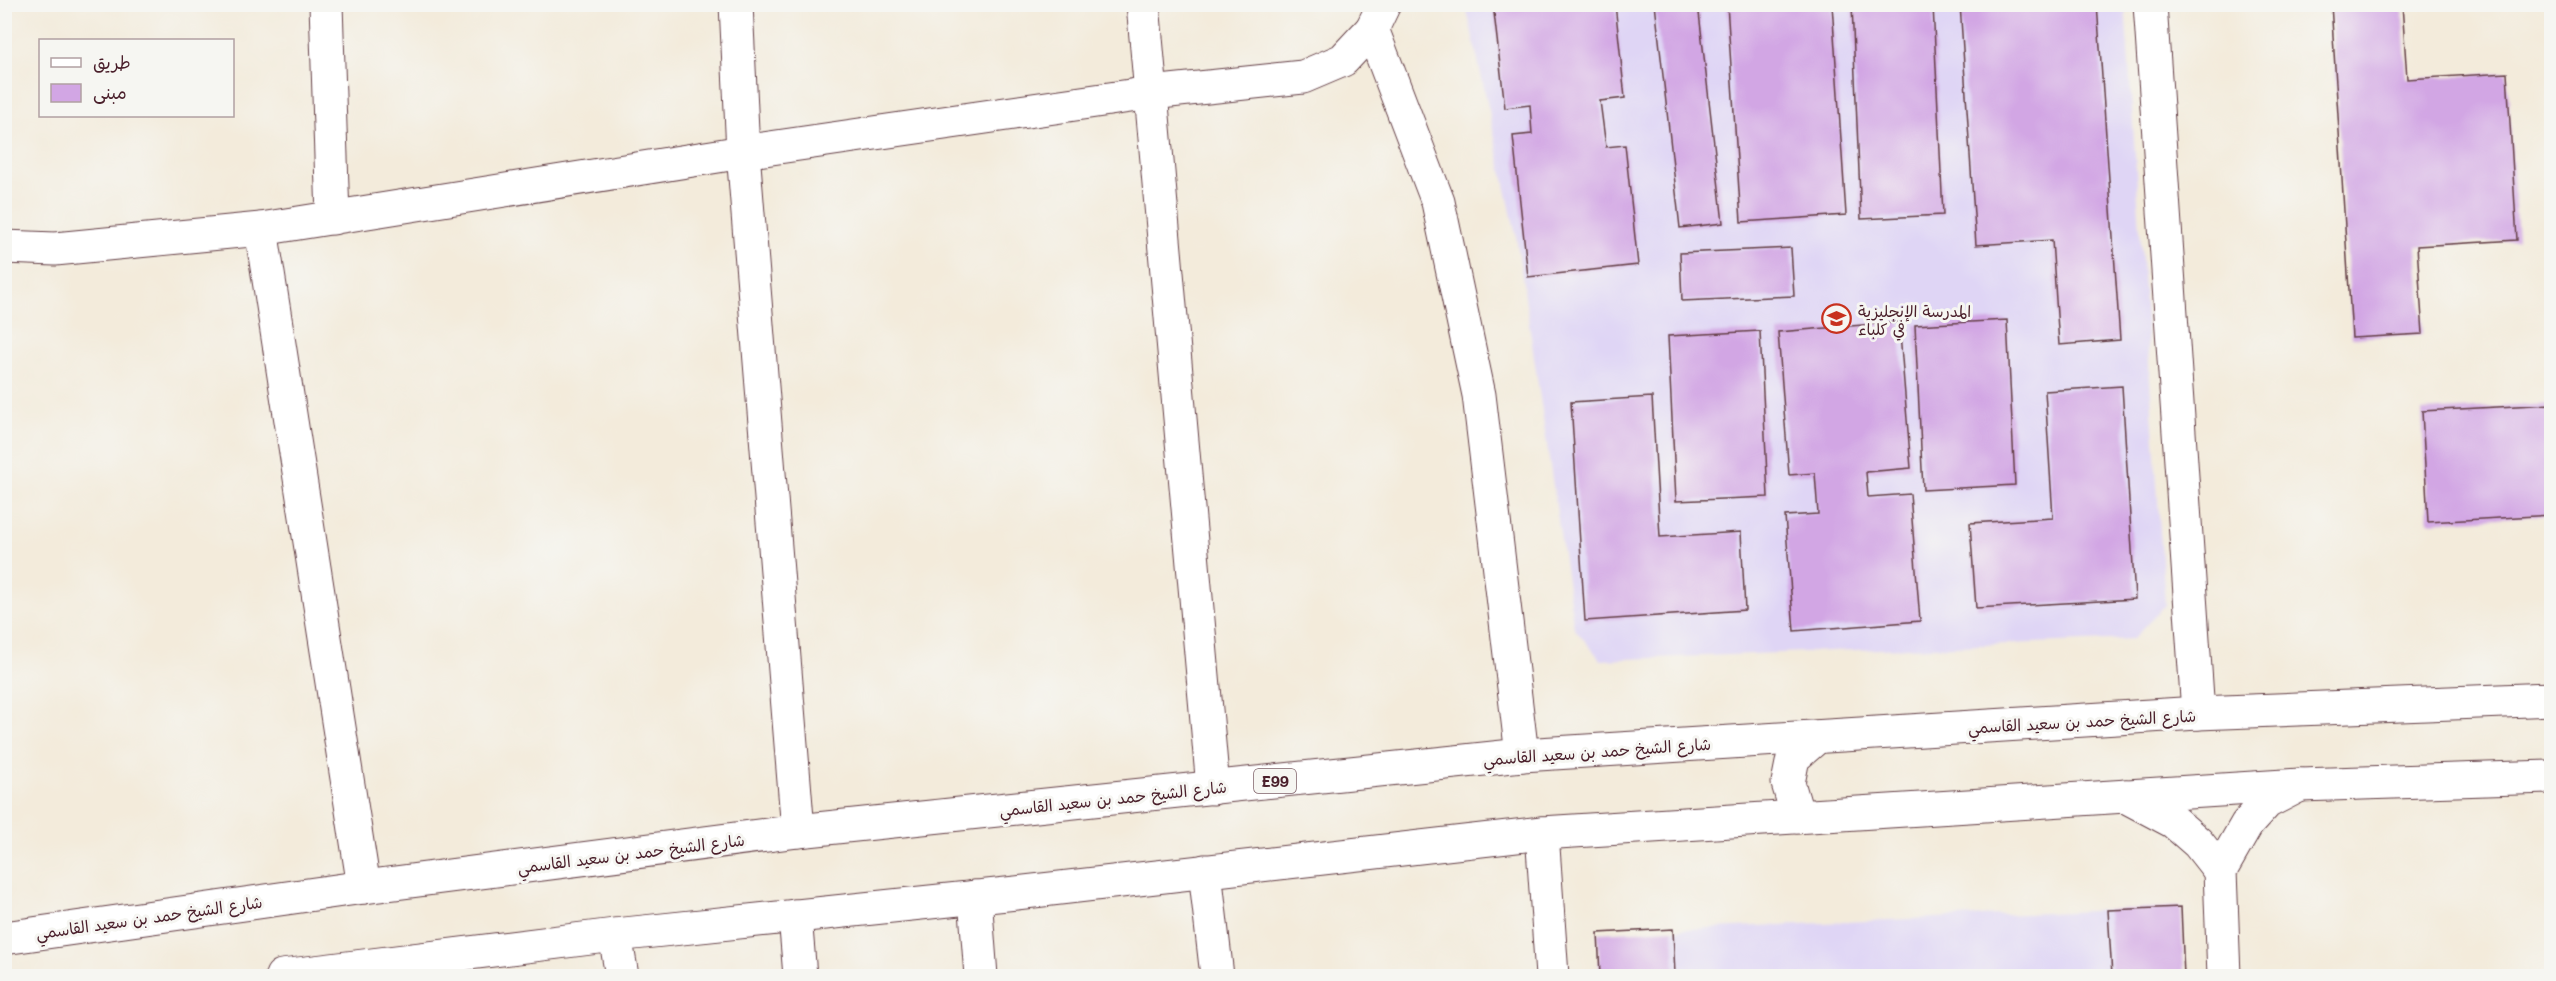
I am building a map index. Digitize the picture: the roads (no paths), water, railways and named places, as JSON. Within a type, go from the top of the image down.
[{"type":"street","points":[[326,4],[333,218]]},
{"type":"street","points":[[736,4],[743,152],[798,831]]},
{"type":"street","points":[[1143,4],[1213,788]]},
{"type":"street","points":[[2150,4],[2198,714]]},
{"type":"street","points":[[4,247],[55,249],[261,229],[743,152],[1151,93],[1303,77],[1343,60],[1378,16]]},
{"type":"street","points":[[1378,16],[1438,202],[1479,395],[1522,755]]},
{"type":"street","points":[[261,229],[364,887]]},
{"type":"street","name":"شارع الشيخ حمد بن سعيد القاسمي","points":[[4,938],[364,887],[798,831],[1522,755],[2198,714],[2552,699]]},
{"type":"street","points":[[1798,817],[1788,783],[1793,758],[1817,737]]},
{"type":"street","points":[[282,976],[615,935],[1205,872],[1542,833],[2300,785],[2552,777]]},
{"type":"street","points":[[2224,976],[2220,872],[2247,824],[2267,802],[2300,785]]},
{"type":"street","points":[[2124,796],[2174,822],[2198,843],[2220,872]]},
{"type":"street","points":[[1542,833],[1552,976]]},
{"type":"street","points":[[1205,872],[1217,976]]},
{"type":"street","points":[[975,897],[981,976]]},
{"type":"street","points":[[795,916],[800,976]]},
{"type":"street","points":[[615,935],[622,976]]},
{"type":"place","name":"المدرسة الإنجليزية في كلباء","points":[[1837,319]]}]
